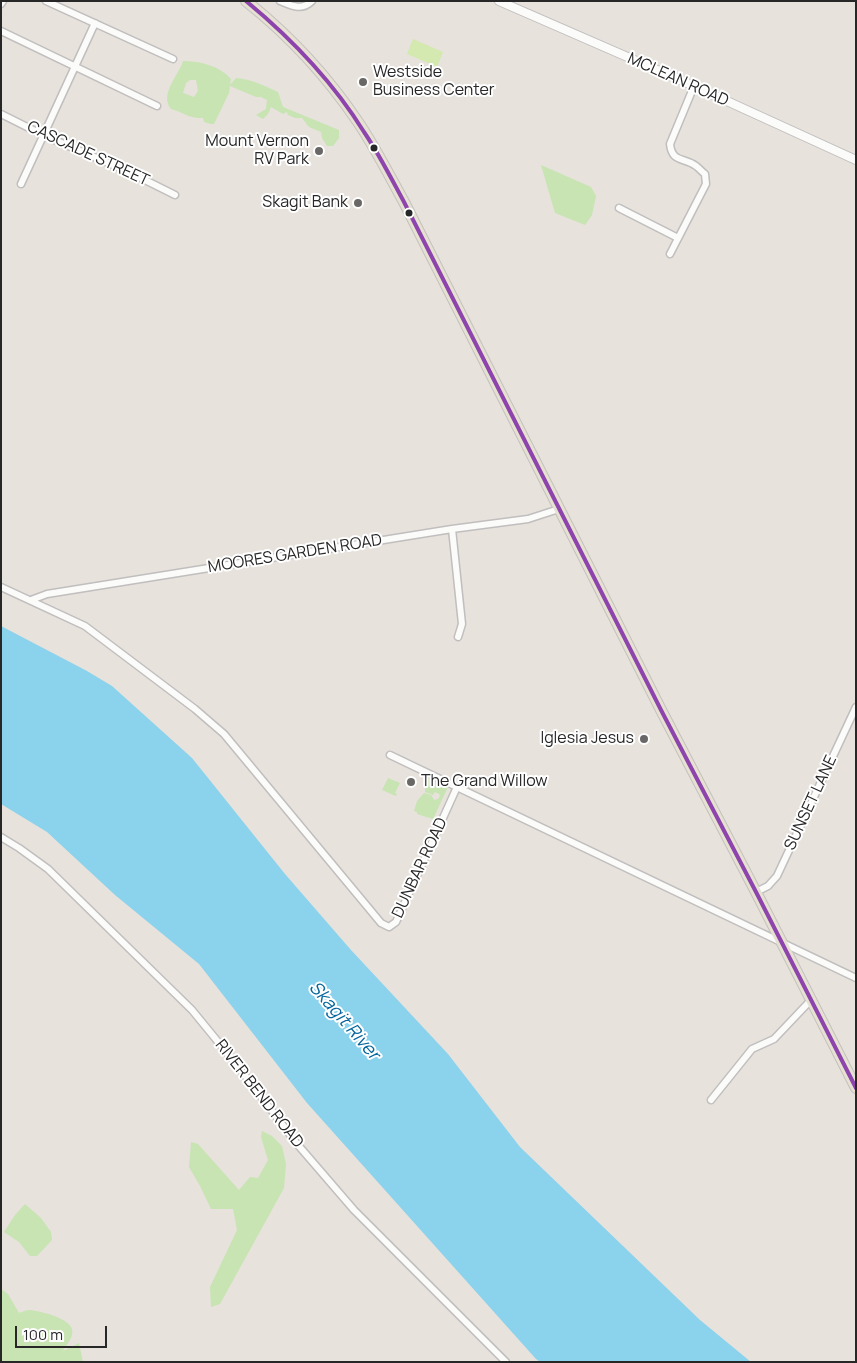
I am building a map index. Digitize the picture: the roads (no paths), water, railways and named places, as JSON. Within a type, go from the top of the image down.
[{"type":"main road","points":[[246,1],[294,44],[327,80],[345,103],[376,150],[856,1088]]},
{"type":"street","points":[[46,1],[173,60]]},
{"type":"street","points":[[280,1],[299,8],[305,7],[312,1]]},
{"type":"street","name":"MCLEAN ROAD","points":[[499,1],[694,86],[856,160]]},
{"type":"street","points":[[21,184],[95,23]]},
{"type":"street","points":[[1,31],[157,106]]},
{"type":"street","points":[[670,254],[706,184],[705,174],[696,166],[674,156],[670,144],[694,86]]},
{"type":"street","name":"CASCADE STREET","points":[[1,114],[43,135],[127,170],[175,195]]},
{"type":"street","points":[[619,208],[678,238]]},
{"type":"street","name":"MOORES GARDEN ROAD","points":[[31,600],[47,594],[452,529],[528,519],[559,510]]},
{"type":"street","points":[[452,529],[462,624],[458,636]]},
{"type":"street","name":"DUNBAR ROAD","points":[[1,587],[85,626],[195,709],[224,734],[381,923],[389,927],[396,922],[457,788]]},
{"type":"street","name":"SUNSET LANE","points":[[756,892],[768,886],[777,876],[856,707]]},
{"type":"street","points":[[390,755],[856,978]]},
{"type":"street","name":"RIVER BEND ROAD","points":[[1,837],[48,869],[192,1010],[298,1144],[354,1210],[506,1362]]},
{"type":"street","points":[[711,1100],[752,1049],[774,1038],[811,1000]]},
{"type":"water","name":"Skagit River","points":[[1,626],[112,686],[192,758],[285,874],[351,950],[448,1054],[520,1147],[700,1320],[751,1362],[540,1362],[536,1359],[307,1103],[199,964],[115,895],[47,832],[1,804]]},
{"type":"place","name":"Westside Business Center","points":[[363,82]]},
{"type":"place","name":"Mount Vernon RV Park","points":[[319,151]]},
{"type":"place","name":"Skagit Bank","points":[[358,203]]},
{"type":"place","name":"Iglesia Jesus","points":[[644,739]]},
{"type":"place","name":"The Grand Willow","points":[[411,782]]}]
